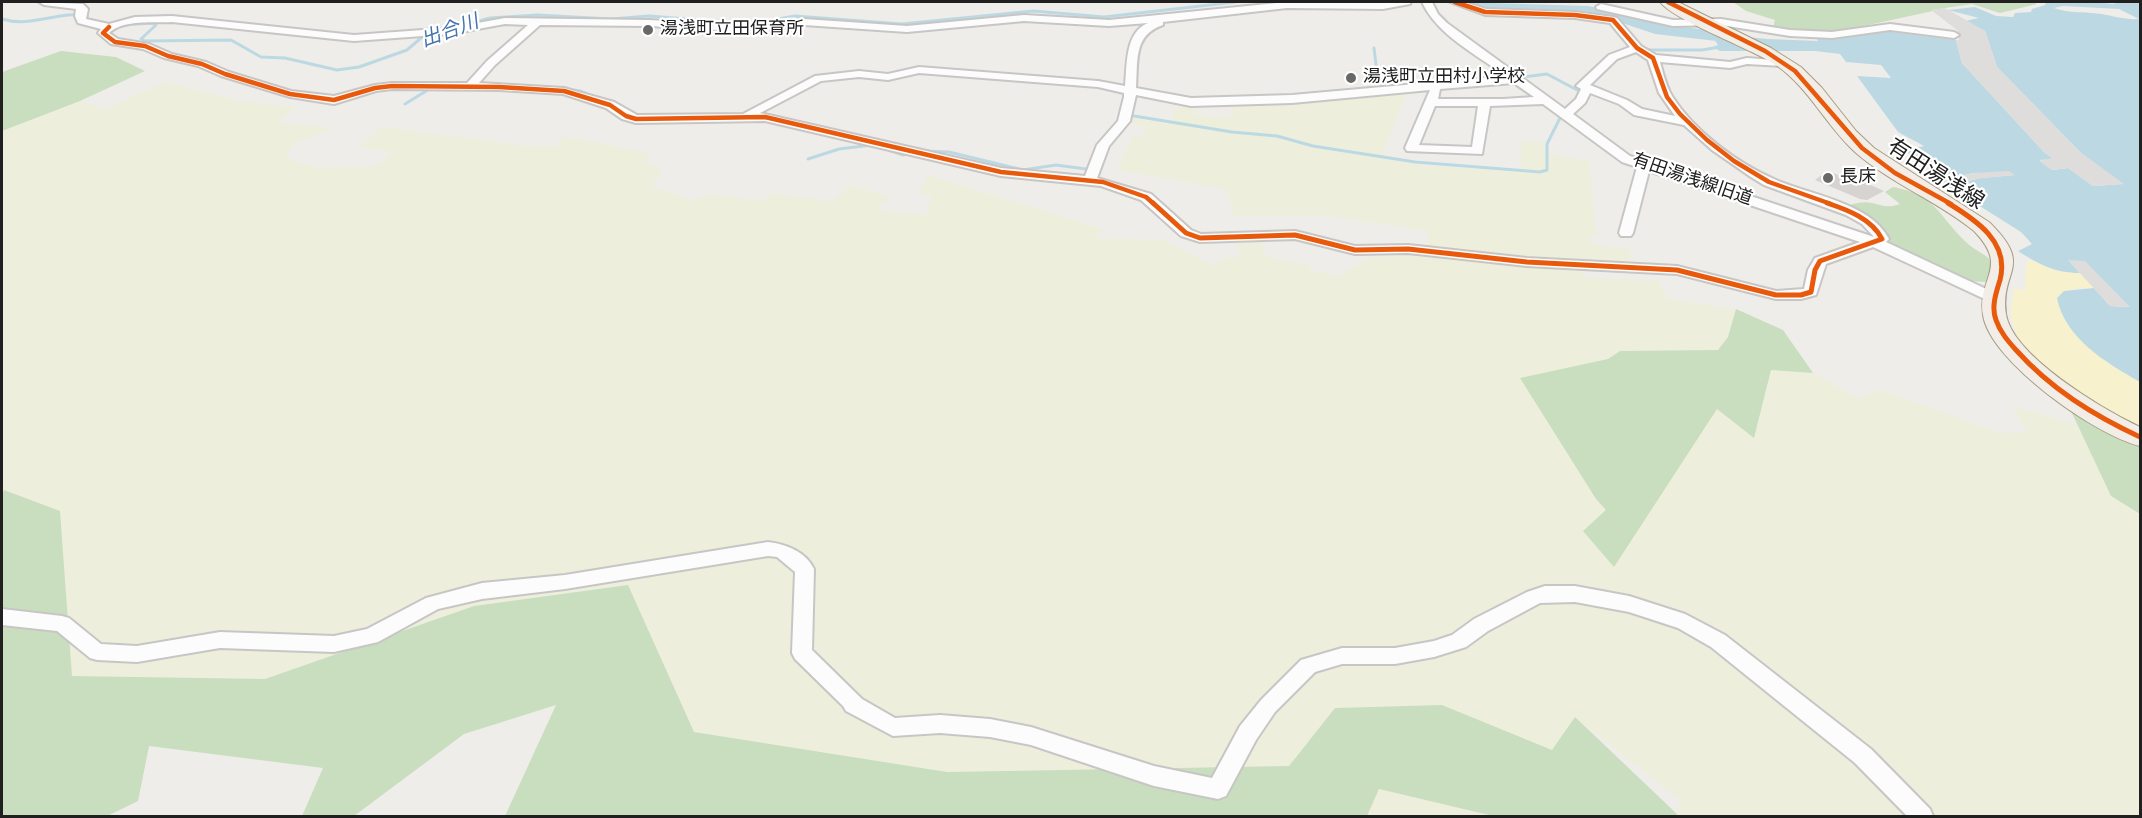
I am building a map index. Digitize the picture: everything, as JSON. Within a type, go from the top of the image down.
[{"type":"main road","name":"有田湯浅線","points":[[1668,2],[1710,26],[1776,58],[1808,83],[1848,134],[1866,151],[1897,174],[1975,222],[1990,235],[2000,249],[2003,261],[2002,277],[1994,298],[1994,316],[2001,332],[2033,370],[2081,407],[2140,437]]},
{"type":"street","points":[[44,2],[79,6],[83,9],[80,16],[82,21],[109,27],[135,20],[172,19],[354,38],[450,31],[493,22],[540,20],[614,24],[667,23],[750,29],[804,22],[907,29],[1024,18],[1099,23],[1184,17],[1287,5],[1383,6],[1406,2]]},
{"type":"street","name":"有田湯浅線旧道","points":[[1427,2],[1438,21],[1617,153],[1644,165],[1876,243],[1994,298]]},
{"type":"street","points":[[1455,2],[1485,12],[1575,15],[1619,11]]},
{"type":"street","points":[[1513,2],[1619,11],[1672,23],[1710,26],[1730,23],[1805,34],[1839,34],[1890,27],[1954,35]]},
{"type":"street","points":[[1619,11],[1637,48],[1653,58],[1730,65],[1776,58]]},
{"type":"street","points":[[1090,180],[1103,145],[1125,120],[1131,99],[1130,75],[1141,31],[1158,23],[1184,17]]},
{"type":"street","points":[[471,86],[491,63],[540,20]]},
{"type":"street","points":[[109,27],[103,33],[115,42],[146,46],[168,56],[202,64],[264,87],[313,99],[339,99],[383,87],[471,86],[540,89],[580,94],[610,105],[626,116],[636,119],[765,117],[1001,172],[1067,180],[1090,180],[1146,196],[1186,233],[1194,237],[1294,235],[1355,250],[1408,249],[1527,262],[1677,270],[1776,295],[1801,295],[1811,292],[1815,270],[1820,261],[1881,240],[1882,235],[1877,228],[1822,199],[1764,179],[1728,156],[1688,122],[1666,97],[1653,58]]},
{"type":"street","points":[[1637,48],[1613,57],[1582,86],[1623,102],[1638,112],[1688,122]]},
{"type":"street","points":[[747,116],[815,79],[859,74],[888,77],[919,70],[1098,84],[1191,102],[1292,99],[1437,88],[1516,79]]},
{"type":"street","points":[[1437,88],[1412,148],[1478,151],[1484,103]]},
{"type":"street","points":[[1565,115],[1581,101],[1587,88]]},
{"type":"street","points":[[1431,102],[1484,103],[1544,100]]},
{"type":"street","points":[[1626,234],[1644,165]]},
{"type":"street","points":[[2,617],[62,624],[97,652],[136,654],[220,640],[334,644],[370,636],[433,603],[483,591],[565,582],[768,549],[782,551],[805,569],[801,652],[852,701],[853,705],[863,711],[893,727],[940,724],[990,728],[1031,736],[1154,776],[1218,789],[1248,733],[1268,706],[1308,666],[1342,656],[1395,656],[1434,649],[1459,641],[1481,625],[1534,597],[1545,594],[1589,595],[1629,604],[1685,622],[1718,641],[1863,756],[1922,816]]},
{"type":"green space","points":[[1733,2],[2033,2],[2037,4],[2000,13],[1972,4],[1932,10],[1831,33],[1773,27],[1775,20],[1746,11]]},
{"type":"green space","points":[[61,51],[116,57],[145,71],[80,101],[2,131],[2,72]]},
{"type":"green space","points":[[165,82],[239,101],[296,107],[278,122],[332,128],[293,145],[285,157],[318,168],[376,166],[393,153],[359,147],[382,127],[536,147],[558,146],[563,136],[650,153],[644,163],[663,170],[652,187],[692,200],[712,194],[765,201],[769,193],[832,201],[850,185],[890,197],[875,210],[925,215],[932,196],[918,193],[929,175],[1102,229],[1096,238],[1164,240],[1212,265],[1221,259],[1240,257],[1236,241],[1261,240],[1266,256],[1311,266],[1309,270],[1338,276],[1371,257],[1425,256],[1428,231],[1326,216],[1233,216],[1228,190],[1117,170],[1133,136],[1142,138],[1146,127],[1130,124],[1131,118],[1170,124],[1177,104],[1198,106],[1195,115],[1230,117],[1232,104],[1406,94],[1381,158],[1420,165],[1521,172],[1521,140],[1544,143],[1544,153],[1589,161],[1597,236],[1590,236],[1593,244],[1629,249],[1633,263],[1574,259],[1584,277],[1658,281],[1668,299],[1736,309],[1728,337],[1718,350],[1621,351],[1608,359],[1596,499],[1607,510],[1635,523],[1717,408],[1754,437],[1771,370],[1813,373],[1858,398],[1879,389],[2000,433],[2027,432],[2012,406],[2078,425],[2111,496],[2140,515],[2140,816],[1676,816],[1680,800],[1576,718],[1552,750],[1442,705],[1335,708],[1290,766],[947,772],[694,732],[628,585],[474,606],[265,679],[72,676],[60,512],[4,490],[2,495],[2,131],[80,101],[105,109]]},
{"type":"green space","points":[[1893,187],[1919,195],[1928,201],[1967,243],[1993,263],[1987,282],[1968,281],[1886,245],[1890,240],[1881,227],[1855,213],[1861,210],[1850,205],[1866,202],[1887,206],[1900,204],[1885,192]]},
{"type":"green space","points":[[1736,309],[1783,330],[1813,373],[1771,370],[1754,438],[1717,409],[1614,567],[1583,531],[1606,510],[1596,499],[1520,378],[1608,359],[1620,351],[1718,350],[1728,337]]},
{"type":"green space","points":[[2071,411],[2140,443],[2140,514],[2111,496]]},
{"type":"green space","points":[[4,490],[60,511],[72,676],[265,679],[474,606],[628,585],[694,732],[947,772],[1289,766],[1335,708],[1442,705],[1552,750],[1575,717],[1677,814],[1676,816],[1493,816],[1379,789],[1367,816],[505,816],[556,705],[464,734],[354,816],[302,816],[323,768],[149,746],[138,801],[107,816],[2,816],[2,495]]},
{"type":"green space","points":[[1379,789],[1493,816],[1367,816]]},
{"type":"sand","points":[[2032,260],[2057,271],[2080,273],[2094,288],[2077,288],[2059,309],[2074,332],[2084,342],[2105,360],[2140,382],[2140,427],[2106,410],[2067,385],[2033,357],[2021,341],[2013,325],[2012,302],[2015,288],[2025,291],[2027,261]]},
{"type":"water","points":[[2046,2],[2113,4],[2140,2],[2140,382],[2101,358],[2078,338],[2062,313],[2057,298],[2064,291],[2094,288],[2110,306],[2129,307],[2069,261],[2080,273],[2047,267],[2018,251],[2032,244],[2021,232],[1948,186],[1981,178],[2014,175],[1973,173],[1951,178],[1904,151],[1924,146],[1898,132],[1857,76],[1891,78],[1881,65],[1846,62],[1840,54],[1815,51],[1720,51],[1713,47],[1718,45],[1710,33],[1818,41],[1815,36],[1842,37],[1884,31],[1956,40],[1962,63],[2044,152],[2054,159],[2040,160],[2052,170],[2068,168],[2093,186],[2123,184],[2081,153],[1997,67],[1985,31],[1965,21],[1979,18],[1948,10],[1975,7],[1996,16],[2013,17],[2015,13],[2031,12],[2032,9],[2045,5]],"holes":[[[2063,6],[2119,9],[2139,19],[2054,8]]]},
{"type":"pier","points":[[1945,8],[1985,31],[1997,67],[2081,153],[2124,184],[2093,186],[2068,168],[2052,170],[2039,161],[2053,158],[2044,152],[1962,63],[1956,40],[1959,40],[1957,30],[1931,10]]},
{"type":"pier","points":[[2009,171],[2015,175],[1981,178],[1929,190],[1923,185],[1973,173]]},
{"type":"pier","points":[[2068,260],[2085,261],[2130,307],[2110,306]]},
{"type":"building","points":[[1827,171],[1847,178],[1851,176],[1884,191],[1867,200],[1860,199],[1815,180]]},
{"type":"waterway","name":"出合川","points":[[458,27],[490,18],[537,15],[611,19],[649,16],[750,24],[795,16],[902,24],[1033,11],[1104,17],[1236,2]]},
{"type":"waterway","name":"出合川","points":[[1467,2],[1487,8],[1588,11],[1613,15],[1655,29],[1743,39]]},
{"type":"waterway","name":"出合川","points":[[2,19],[23,22],[76,14],[87,15],[87,20],[92,22]]},
{"type":"waterway","name":"出合川","points":[[121,25],[153,23],[156,25],[141,39],[145,41],[231,40],[261,57],[285,58],[337,70],[359,67],[407,50],[421,38],[435,34]]},
{"type":"waterway","points":[[1642,50],[1702,50],[1720,47]]},
{"type":"waterway","points":[[1374,48],[1377,73]]},
{"type":"waterway","points":[[1515,78],[1547,74],[1579,91]]},
{"type":"waterway","points":[[405,104],[431,88]]},
{"type":"waterway","points":[[565,89],[580,91],[594,97]]},
{"type":"waterway","points":[[1128,115],[1232,132],[1277,136],[1313,146],[1415,162],[1540,172],[1547,170],[1547,144],[1563,112]]},
{"type":"waterway","points":[[808,159],[839,149],[872,145]]},
{"type":"waterway","points":[[886,149],[903,155],[912,153]]},
{"type":"waterway","points":[[924,151],[949,152],[1023,170],[1056,165],[1086,169],[1091,166]]},
{"type":"cycle path","points":[[109,27],[103,33],[115,42],[145,46],[168,56],[202,64],[225,74],[290,94],[334,100],[375,88],[392,86],[499,87],[564,91],[610,105],[626,116],[636,119],[765,117],[1001,172],[1103,182],[1146,197],[1186,233],[1200,238],[1295,235],[1355,250],[1408,249],[1527,262],[1677,270],[1776,295],[1801,295],[1811,292],[1815,270],[1820,261],[1882,239],[1877,230],[1866,221],[1833,205],[1769,182],[1716,148],[1689,123],[1667,97],[1653,58],[1637,48],[1613,20],[1575,15],[1485,12],[1455,2]]},
{"type":"cycle path","points":[[1668,2],[1780,60],[1802,78],[1849,135],[1867,152],[1895,173],[1954,207],[1981,226],[1992,237],[2002,256],[2003,265],[1994,300],[1994,316],[2004,336],[2028,364],[2057,389],[2105,420],[2140,437]]},
{"type":"place","name":"湯浅町立田保育所","points":[[648,30]]},
{"type":"place","name":"湯浅町立田村小学校","points":[[1351,78]]},
{"type":"place","name":"長床","points":[[1828,178]]}]
